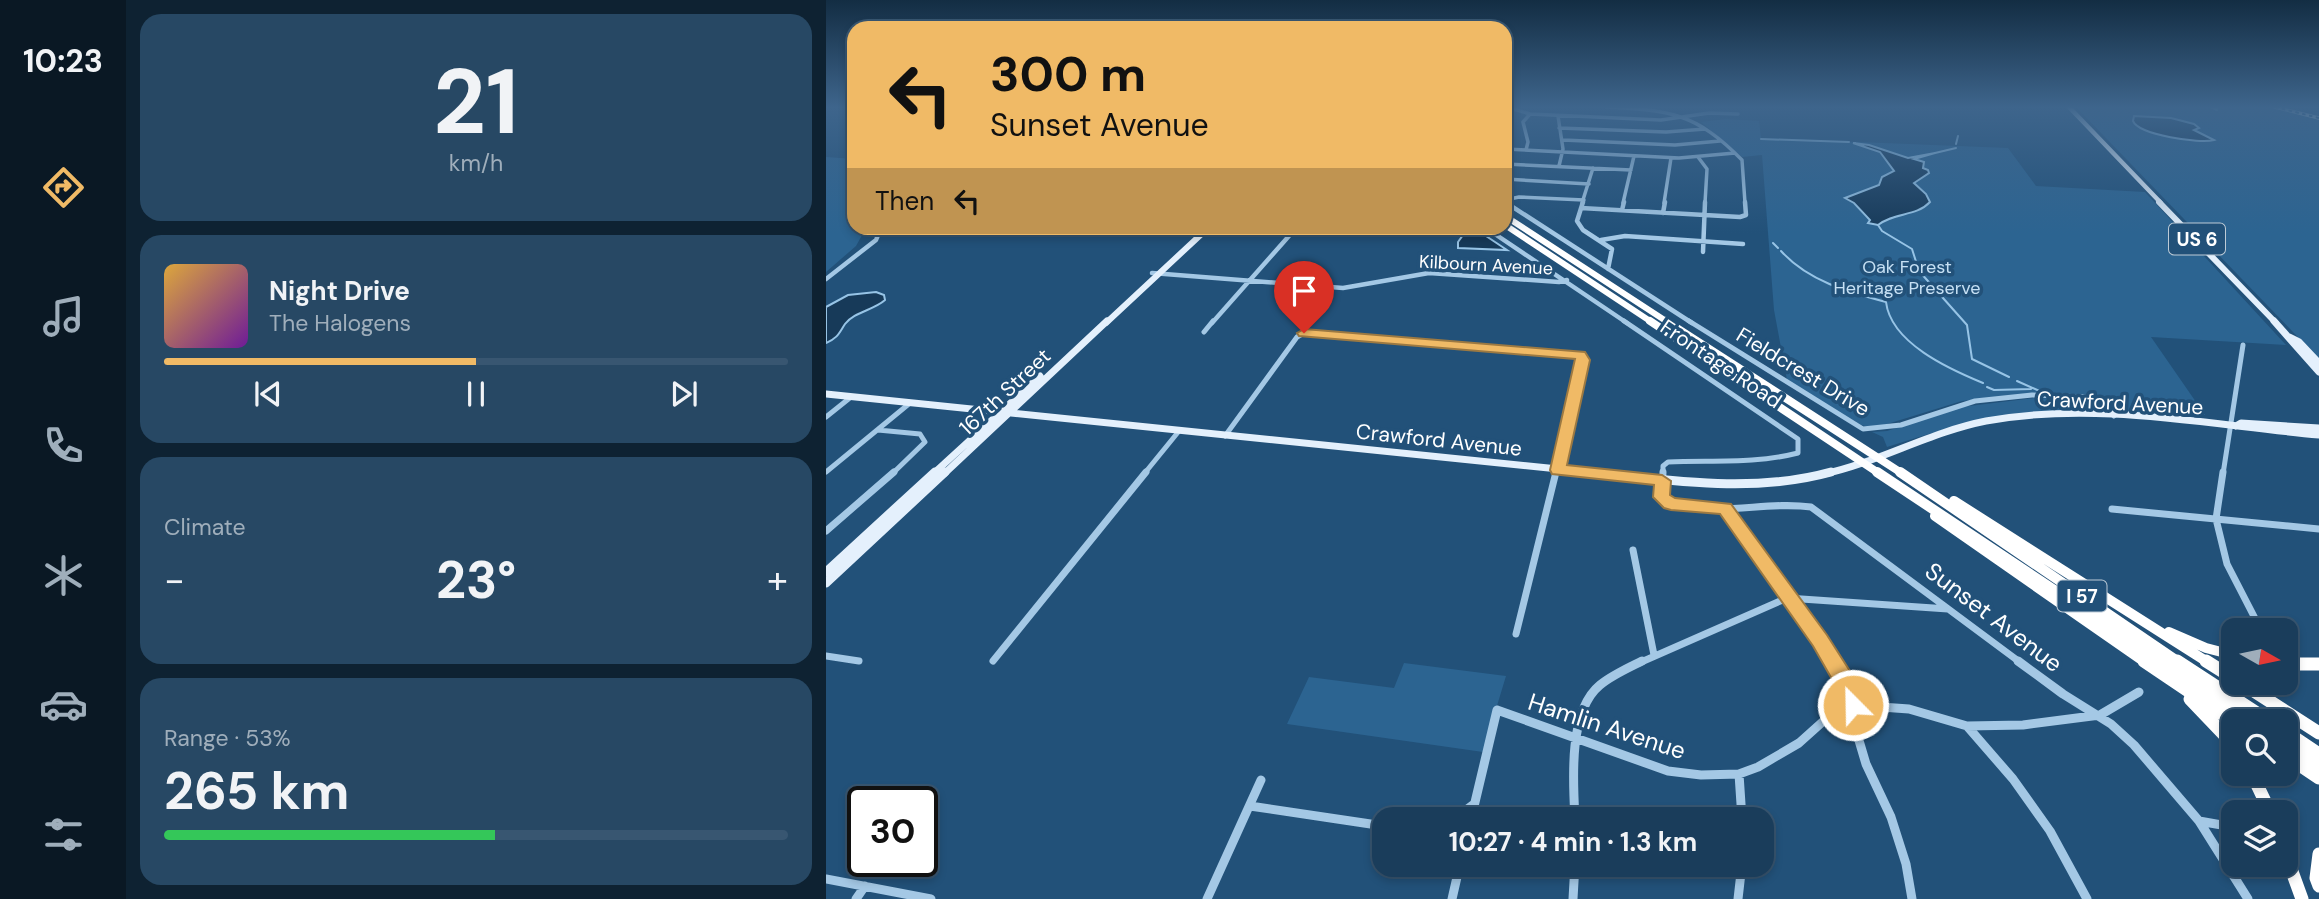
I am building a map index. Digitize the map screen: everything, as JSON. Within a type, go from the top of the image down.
[{"type":"highway","points":[[1512,215],[1554,248]]},
{"type":"highway","name":"I 57","points":[[1512,221],[1896,469],[2251,709]]},
{"type":"highway","name":"I 57","points":[[1512,232],[2234,709]]},
{"type":"highway","points":[[1896,469],[1941,493],[2221,670]]},
{"type":"highway","points":[[1908,492],[1924,508],[1973,545],[2221,713]]},
{"type":"highway","points":[[2101,593],[2170,632],[2221,652]]},
{"type":"highway","points":[[2119,645],[2197,704],[2221,731]]},
{"type":"highway","points":[[2298,664],[2319,664]]},
{"type":"highway","points":[[2260,695],[2319,733]]},
{"type":"highway","points":[[2298,740],[2319,754]]},
{"type":"highway","points":[[2298,751],[2319,765]]},
{"type":"highway","points":[[2298,764],[2319,778]]},
{"type":"highway","points":[[2319,854],[2316,878],[2319,886]]},
{"type":"highway","points":[[2294,877],[2302,899]]},
{"type":"main road","name":"US 6","points":[[2111,149],[2319,372]]},
{"type":"main road","name":"167th Street","points":[[827,579],[1197,235]]},
{"type":"main road","name":"US 6","points":[[2289,337],[2299,342],[2319,363]]},
{"type":"main road","name":"Crawford Avenue","points":[[826,394],[1707,484],[1760,484],[1803,478],[1852,465],[1979,423],[2007,418],[2074,414],[2115,416],[2319,435]]},
{"type":"main road","name":"Crawford Avenue","points":[[2233,426],[2241,423],[2319,429]]},
{"type":"street","points":[[1512,149],[1671,158],[1698,158],[1735,153]]},
{"type":"street","points":[[1559,166],[1564,149]]},
{"type":"street","points":[[1581,208],[1744,217],[1744,166],[1730,149]]},
{"type":"street","points":[[1622,210],[1634,156]]},
{"type":"street","points":[[1663,213],[1671,158]]},
{"type":"street","points":[[1698,158],[1707,169],[1703,252]]},
{"type":"street","points":[[1512,164],[1631,170]]},
{"type":"street","points":[[1593,168],[1578,225],[1611,247],[1613,253],[1608,269]]},
{"type":"street","points":[[1512,179],[1589,184]]},
{"type":"street","points":[[1512,199],[1584,200]]},
{"type":"street","name":"Fieldcrest Drive","points":[[1512,206],[1863,429],[1880,429],[1962,404],[2035,396],[2098,400],[2115,416]]},
{"type":"street","points":[[826,279],[876,240],[878,235]]},
{"type":"street","points":[[1204,332],[1290,235]]},
{"type":"street","name":"Frontage Road","points":[[1497,235],[1798,439],[1798,453],[1784,457],[1757,461],[1668,462],[1663,466],[1662,481]]},
{"type":"street","points":[[1601,240],[1625,236],[1743,244]]},
{"type":"street","name":"Kilbourn Avenue","points":[[1156,273],[1343,288],[1429,273],[1559,282],[1567,280]]},
{"type":"street","points":[[1225,436],[1297,337],[1304,333],[1572,354],[1583,358],[1517,634]]},
{"type":"street","points":[[2243,345],[2233,426],[2216,519],[2227,564],[2255,618]]},
{"type":"street","points":[[826,417],[851,397]]},
{"type":"street","points":[[826,472],[910,403]]},
{"type":"street","points":[[826,531],[925,442],[922,436],[878,430]]},
{"type":"street","points":[[993,662],[1179,431]]},
{"type":"street","name":"Sunset Avenue","points":[[1662,481],[1662,497],[1671,504],[1725,509],[1799,504],[1811,507],[2063,694],[2100,715],[2134,745],[2199,821],[2248,899]]},
{"type":"street","points":[[1725,509],[1827,652],[1847,686],[1866,764],[1891,817],[1906,864],[1912,899]]},
{"type":"street","points":[[2112,509],[2319,529]]},
{"type":"street","points":[[1633,550],[1654,655]]},
{"type":"street","points":[[1574,807],[1573,776],[1576,738],[1586,703],[1598,686],[1654,655],[1787,598],[1948,609]]},
{"type":"street","points":[[826,656],[859,661]]},
{"type":"street","points":[[1853,705],[1909,709],[1967,726],[2063,722],[2100,715],[2138,692]]},
{"type":"street","name":"Hamlin Avenue","points":[[1474,804],[1497,710],[1668,771],[1701,775],[1740,774],[1779,757],[1828,717],[1853,705]]},
{"type":"street","points":[[1967,726],[2013,779],[2050,831],[2087,899]]},
{"type":"street","points":[[1740,774],[1741,807]]},
{"type":"street","points":[[1207,899],[1261,780]]},
{"type":"street","points":[[1470,807],[1474,804]]},
{"type":"street","points":[[1250,806],[1372,825]]},
{"type":"street","points":[[2199,821],[2221,825]]},
{"type":"street","points":[[1452,899],[1457,877]]},
{"type":"street","points":[[1573,899],[1574,877]]},
{"type":"street","points":[[1738,899],[1741,877]]},
{"type":"street","points":[[826,879],[931,899]]},
{"type":"street","points":[[856,899],[865,886]]},
{"type":"green space","name":"Oak Forest Heritage Preserve","points":[[1733,149],[2009,149],[2036,186],[2145,192],[2286,345],[2151,337],[2205,415],[2168,417],[2121,412],[2094,396],[2033,393],[1962,401],[1884,425],[1861,425],[1787,380],[1774,310],[1762,155],[1742,157]]},
{"type":"green space","points":[[2116,149],[2319,149],[2319,359]]},
{"type":"green space","points":[[826,157],[847,158],[847,235],[862,235],[856,246],[826,272]]},
{"type":"green space","points":[[2034,398],[2081,399],[2106,408],[2102,412],[2045,412],[1993,418],[1887,447],[1883,437],[1872,432],[1887,431],[1961,407]]},
{"type":"green space","points":[[1404,663],[1506,676],[1483,752],[1287,724],[1309,677],[1394,688]]},
{"type":"shaded area","points":[[1871,149],[1881,149],[1908,158],[1935,153],[1914,159],[1924,162],[1923,168],[1928,170],[1929,173],[1914,183],[1930,202],[1918,210],[1878,225],[1868,223],[1870,220],[1854,203],[1845,198],[1879,185],[1882,177],[1894,171],[1880,152]]},
{"type":"shaded area","points":[[1463,235],[1484,235],[1507,250],[1458,248],[1458,242]]},
{"type":"shaded area","points":[[876,292],[884,295],[885,300],[849,320],[836,337],[826,343],[826,307],[848,295]]},
{"type":"waterway","points":[[1935,153],[1952,149]]},
{"type":"waterway","points":[[1878,225],[1882,231],[1912,249],[1919,271],[1967,325],[1972,359],[2009,377]]},
{"type":"waterway","points":[[1773,243],[1778,248]]},
{"type":"waterway","points":[[1781,251],[1816,278],[1886,302],[1890,317],[1910,342],[1939,362],[1983,383]]},
{"type":"waterway","points":[[2017,381],[2044,393]]},
{"type":"waterway","points":[[1987,387],[1994,390],[2031,389]]},
{"type":"waterway","points":[[2049,399],[2053,404]]},
{"type":"route","points":[[1304,333],[1580,355],[1583,360],[1558,470],[1662,481],[1662,497],[1671,504],[1725,509],[1820,640],[1847,686],[1853,705]]}]
